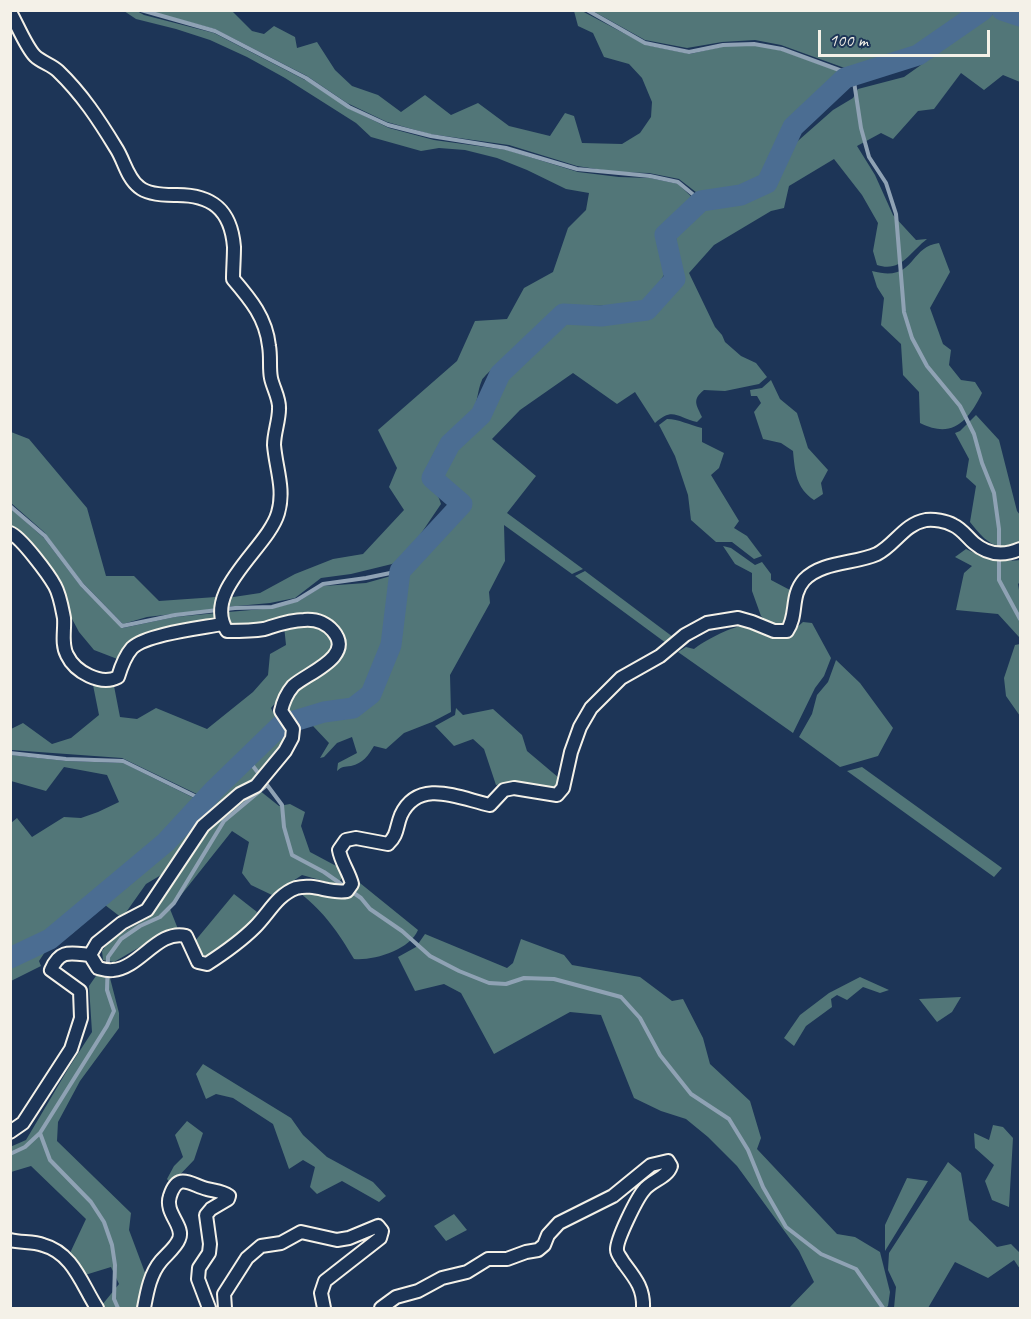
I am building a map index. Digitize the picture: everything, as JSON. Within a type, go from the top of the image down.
[{"type":"street","points":[[10,12],[36,57],[56,69],[80,93],[122,157],[131,178],[140,188],[153,193],[186,195],[214,203],[223,211],[230,223],[234,249],[233,279],[257,307],[269,343],[270,377],[279,407],[274,445],[282,492],[275,522],[226,589],[221,621],[227,631],[261,629],[285,622],[305,620],[323,622],[334,632],[338,641],[338,650],[328,662],[292,687],[286,697],[281,711],[293,729],[292,738],[285,752],[256,786],[240,794],[203,826],[147,910],[122,923],[97,943],[90,955]]},
{"type":"street","points":[[90,955],[98,968],[112,971],[125,967],[164,939],[179,934],[186,936],[198,962],[207,964],[256,926],[277,901],[294,889],[309,886],[337,893],[347,891],[352,884],[339,850],[346,840],[356,838],[388,844],[395,838],[402,813],[410,801],[423,795],[440,792],[490,805],[504,790],[514,788],[557,795],[563,788],[571,752],[580,728],[591,708],[621,678],[660,656],[685,635],[707,623],[738,618],[774,631],[787,631],[793,623],[796,592],[814,572],[879,553],[903,531],[915,524],[927,520],[953,525],[975,545],[992,554],[1010,554],[1020,549]]},
{"type":"street","points":[[10,532],[15,534],[28,549],[55,586],[64,619],[63,639],[67,655],[79,670],[96,679],[110,681],[118,677],[132,649],[142,642],[221,621]]},
{"type":"street","points":[[10,1132],[23,1123],[71,1049],[81,1018],[80,991],[51,970],[55,960],[64,953],[90,955]]},
{"type":"street","points":[[381,1308],[396,1297],[418,1292],[442,1278],[467,1272],[488,1259],[507,1258],[526,1251],[538,1250],[559,1223],[613,1197],[651,1165],[668,1161],[671,1166],[669,1172],[643,1191],[629,1215],[617,1244],[616,1252],[641,1288],[643,1308]]},
{"type":"street","points":[[144,1308],[147,1289],[159,1263],[179,1241],[181,1235],[175,1218],[169,1210],[169,1198],[178,1183],[184,1181],[192,1182],[198,1187],[224,1192],[229,1196],[206,1215],[209,1253],[199,1268],[198,1279],[208,1308]]},
{"type":"street","points":[[225,1308],[224,1294],[228,1287],[247,1258],[261,1246],[281,1242],[301,1232],[337,1240],[349,1238],[378,1226],[382,1231],[380,1238],[325,1281],[321,1293],[324,1308]]},
{"type":"street","points":[[10,1240],[41,1244],[60,1253],[80,1277],[97,1308]]},
{"type":"green space","points":[[969,10],[915,52],[853,71],[781,45],[755,40],[722,42],[687,48],[645,40],[593,11]]},
{"type":"green space","points":[[124,11],[137,11],[144,15],[214,33],[307,81],[350,109],[389,128],[434,140],[507,150],[578,172],[650,178],[678,184],[695,200],[660,232],[666,271],[652,296],[642,305],[588,306],[560,310],[520,343],[482,380],[471,415],[441,444],[431,458],[429,478],[441,504],[405,557],[392,564],[351,574],[321,578],[295,598],[226,607],[227,598],[260,593],[295,574],[333,559],[363,554],[404,510],[389,487],[397,468],[378,430],[457,361],[475,321],[507,319],[524,288],[553,272],[568,228],[586,210],[589,193],[566,189],[497,158],[465,150],[439,148],[421,151],[371,137],[356,123],[247,57],[210,40],[136,19]]},
{"type":"green space","points":[[148,11],[232,11],[252,31],[264,34],[274,26],[295,37],[297,48],[317,42],[335,70],[352,86],[378,95],[401,112],[425,95],[451,115],[478,103],[509,126],[550,136],[565,113],[574,116],[582,143],[622,144],[640,133],[651,117],[652,102],[642,78],[629,64],[604,57],[593,33],[578,26],[574,11],[582,11],[646,45],[690,54],[725,46],[756,45],[783,51],[849,75],[842,77],[791,126],[762,180],[745,189],[701,196],[679,179],[649,173],[616,172],[577,166],[509,145],[430,134],[387,122],[347,103],[307,76],[215,29]]},
{"type":"green space","points":[[993,14],[1020,22],[1020,82],[1003,75],[984,90],[961,73],[934,109],[918,111],[893,139],[881,133],[857,146],[875,175],[893,215],[916,240],[927,239],[899,264],[885,267],[877,265],[873,251],[878,223],[862,195],[834,159],[789,186],[784,208],[771,211],[714,245],[689,273],[715,327],[725,342],[741,356],[756,363],[767,377],[759,384],[725,391],[704,390],[697,400],[702,417],[697,422],[671,414],[655,423],[635,392],[617,404],[573,373],[520,410],[492,439],[536,476],[507,513],[583,569],[572,574],[504,525],[505,561],[489,592],[490,603],[450,675],[451,712],[404,733],[386,749],[374,746],[365,759],[355,765],[342,767],[337,771],[338,763],[357,753],[352,737],[337,743],[324,757],[320,758],[329,743],[313,726],[297,727],[294,723],[354,712],[374,696],[395,647],[403,572],[470,500],[440,478],[447,469],[455,446],[487,417],[505,376],[541,340],[565,322],[607,323],[635,320],[658,311],[676,291],[681,278],[676,238],[705,206],[737,203],[757,198],[773,184],[791,147],[833,110],[853,98],[858,89],[904,77]]},
{"type":"green space","points":[[939,243],[950,272],[930,308],[943,344],[951,350],[949,365],[961,380],[975,382],[982,393],[965,419],[958,425],[941,429],[920,423],[919,392],[903,375],[901,344],[881,325],[884,298],[877,287],[872,271],[897,272],[929,246]]},
{"type":"green space","points":[[771,380],[780,399],[797,413],[808,448],[828,470],[821,483],[823,494],[814,500],[800,485],[793,451],[781,443],[763,439],[754,412],[761,403],[757,396],[751,396],[750,390],[762,388]]},
{"type":"green space","points":[[976,415],[999,440],[1017,511],[1020,515],[1020,544],[997,546],[981,535],[970,522],[976,486],[966,477],[969,459],[955,433]]},
{"type":"green space","points":[[667,419],[702,428],[702,442],[724,453],[719,468],[711,475],[739,521],[734,528],[747,536],[762,556],[754,559],[732,542],[716,542],[691,520],[688,495],[675,456],[659,425]]},
{"type":"green space","points":[[11,432],[29,439],[87,508],[106,576],[134,576],[159,601],[216,597],[215,609],[147,617],[123,624],[82,582],[44,532],[11,503]]},
{"type":"green space","points":[[10,508],[44,538],[82,588],[123,628],[175,617],[217,613],[216,622],[164,630],[120,660],[94,650],[79,632],[63,602],[18,531],[11,525]]},
{"type":"green space","points":[[723,546],[731,548],[755,565],[762,562],[771,574],[771,580],[790,590],[787,606],[789,619],[783,626],[772,626],[761,616],[752,591],[752,573],[735,564]]},
{"type":"green space","points":[[966,549],[992,559],[1020,560],[1020,582],[1018,584],[1020,637],[998,614],[956,610],[964,573],[972,566],[955,557]]},
{"type":"green space","points":[[585,571],[673,637],[666,643],[575,576]]},
{"type":"green space","points":[[398,574],[387,645],[368,694],[351,706],[324,709],[290,718],[285,707],[289,697],[341,653],[330,623],[230,625],[228,612],[274,608],[299,601],[323,586],[366,583]]},
{"type":"green space","points":[[803,622],[812,623],[831,658],[824,676],[815,688],[793,733],[678,652],[686,647],[694,649],[717,635],[741,626],[780,634],[792,630]]},
{"type":"green space","points":[[284,626],[323,626],[335,636],[334,654],[284,693],[271,708],[278,722],[203,797],[122,758],[11,750],[11,729],[23,723],[52,744],[71,738],[99,715],[93,685],[114,686],[120,717],[137,719],[156,708],[207,729],[253,692],[268,675],[270,654],[286,645]]},
{"type":"green space","points":[[1020,644],[1020,716],[1006,696],[1004,678],[1015,645]]},
{"type":"green space","points":[[836,660],[860,683],[893,728],[878,756],[840,767],[799,737],[812,714],[817,695],[828,682]]},
{"type":"green space","points":[[456,708],[463,715],[493,709],[522,735],[527,751],[559,778],[556,787],[542,788],[513,783],[496,785],[484,749],[473,739],[454,746],[435,726],[455,715]]},
{"type":"green space","points":[[280,730],[286,730],[286,741],[253,784],[238,792],[171,869],[146,884],[122,918],[105,905],[73,933],[45,952],[39,961],[41,966],[11,981],[11,960],[42,946],[66,930],[169,843]]},
{"type":"green space","points":[[11,755],[66,761],[123,763],[200,801],[164,840],[48,938],[11,955],[11,823],[17,818],[32,837],[64,817],[81,818],[119,802],[107,775],[64,767],[46,791],[11,781]]},
{"type":"green space","points":[[862,767],[1002,868],[994,877],[847,771]]},
{"type":"green space","points":[[259,790],[279,806],[290,804],[305,812],[301,826],[310,852],[340,868],[342,877],[338,885],[302,875],[272,895],[251,885],[242,873],[249,842],[232,831],[170,909],[178,929],[164,933],[114,962],[103,960],[102,951],[109,942],[152,916],[204,834],[245,798]]},
{"type":"green space","points":[[355,879],[418,930],[414,937],[390,953],[371,958],[354,959],[330,923],[300,893],[308,890],[347,897],[353,893]]},
{"type":"green space","points":[[234,894],[257,912],[247,928],[208,957],[202,954],[195,941]]},
{"type":"green space","points":[[425,934],[507,968],[513,963],[521,939],[564,955],[572,965],[640,977],[672,1001],[683,999],[703,1038],[710,1064],[750,1101],[761,1138],[757,1149],[837,1234],[855,1237],[880,1252],[890,1292],[888,1306],[886,1308],[789,1308],[814,1282],[799,1251],[737,1166],[708,1137],[686,1119],[661,1111],[634,1098],[601,1015],[570,1012],[494,1054],[461,993],[444,984],[415,991],[398,957],[416,947]]},
{"type":"green space","points":[[98,973],[110,978],[119,1013],[119,1028],[80,1081],[58,1122],[57,1141],[131,1213],[129,1230],[147,1278],[139,1308],[105,1308],[102,1305],[119,1284],[111,1267],[85,1275],[70,1253],[86,1219],[31,1166],[11,1172],[10,1147],[26,1140],[92,1032],[89,986]]},
{"type":"green space","points":[[860,977],[889,990],[880,993],[863,987],[847,1000],[837,995],[831,999],[832,1007],[806,1026],[794,1046],[784,1038],[800,1015],[829,993]]},
{"type":"green space","points":[[961,997],[952,1012],[937,1022],[919,999]]},
{"type":"green space","points":[[203,1064],[291,1118],[303,1135],[327,1157],[373,1182],[386,1196],[379,1202],[342,1181],[317,1194],[310,1187],[315,1167],[303,1160],[289,1169],[273,1124],[233,1098],[216,1094],[206,1099],[196,1074]]},
{"type":"green space","points":[[187,1121],[203,1133],[194,1160],[171,1184],[167,1179],[174,1166],[183,1157],[175,1135]]},
{"type":"green space","points":[[993,1125],[1003,1127],[1013,1138],[1009,1207],[992,1200],[985,1181],[994,1165],[975,1148],[974,1133],[989,1140]]},
{"type":"green space","points":[[948,1162],[961,1173],[969,1220],[997,1247],[1011,1244],[1020,1253],[1020,1269],[1014,1260],[988,1278],[955,1262],[928,1308],[894,1308],[896,1287],[888,1270],[889,1253]]},
{"type":"green space","points":[[907,1178],[928,1181],[885,1251],[885,1225]]},
{"type":"green space","points":[[454,1214],[467,1230],[446,1241],[434,1226]]},
{"type":"waterway","points":[[141,10],[215,31],[306,78],[349,107],[388,125],[431,136],[506,148],[577,169],[650,176],[678,182],[701,201]]},
{"type":"waterway","points":[[587,10],[645,43],[689,52],[723,45],[754,44],[782,49],[853,75],[861,128],[869,157],[886,183],[896,214],[904,312],[912,338],[927,366],[960,406],[974,434],[994,493],[999,529],[999,580],[1020,619]]},
{"type":"waterway","points":[[10,958],[50,939],[166,842],[215,789],[281,725],[324,712],[353,708],[371,694],[391,645],[400,571],[462,504],[432,478],[450,444],[481,415],[500,374],[563,314],[601,316],[647,310],[675,279],[665,235],[701,201],[741,195],[767,183],[793,127],[845,78],[918,55],[983,10]]},
{"type":"waterway","points":[[1002,10],[1020,16]]},
{"type":"waterway","points":[[10,506],[45,536],[82,585],[122,626],[175,615],[235,608],[272,607],[297,600],[323,584],[400,571]]},
{"type":"waterway","points":[[10,753],[66,759],[123,761],[205,801]]},
{"type":"waterway","points":[[247,758],[282,805],[284,827],[292,855],[324,872],[361,898],[370,909],[402,931],[430,956],[489,983],[506,984],[524,978],[554,979],[621,997],[640,1018],[660,1055],[691,1094],[729,1119],[748,1150],[763,1187],[786,1227],[821,1254],[856,1269],[883,1308]]},
{"type":"waterway","points":[[10,1154],[25,1147],[40,1133],[107,1026],[114,1011],[107,990],[108,957],[121,939],[140,926],[160,917],[174,903],[224,821],[267,785]]},
{"type":"waterway","points":[[40,1133],[50,1160],[91,1202],[104,1222],[112,1245],[115,1265],[114,1299],[118,1308]]}]
